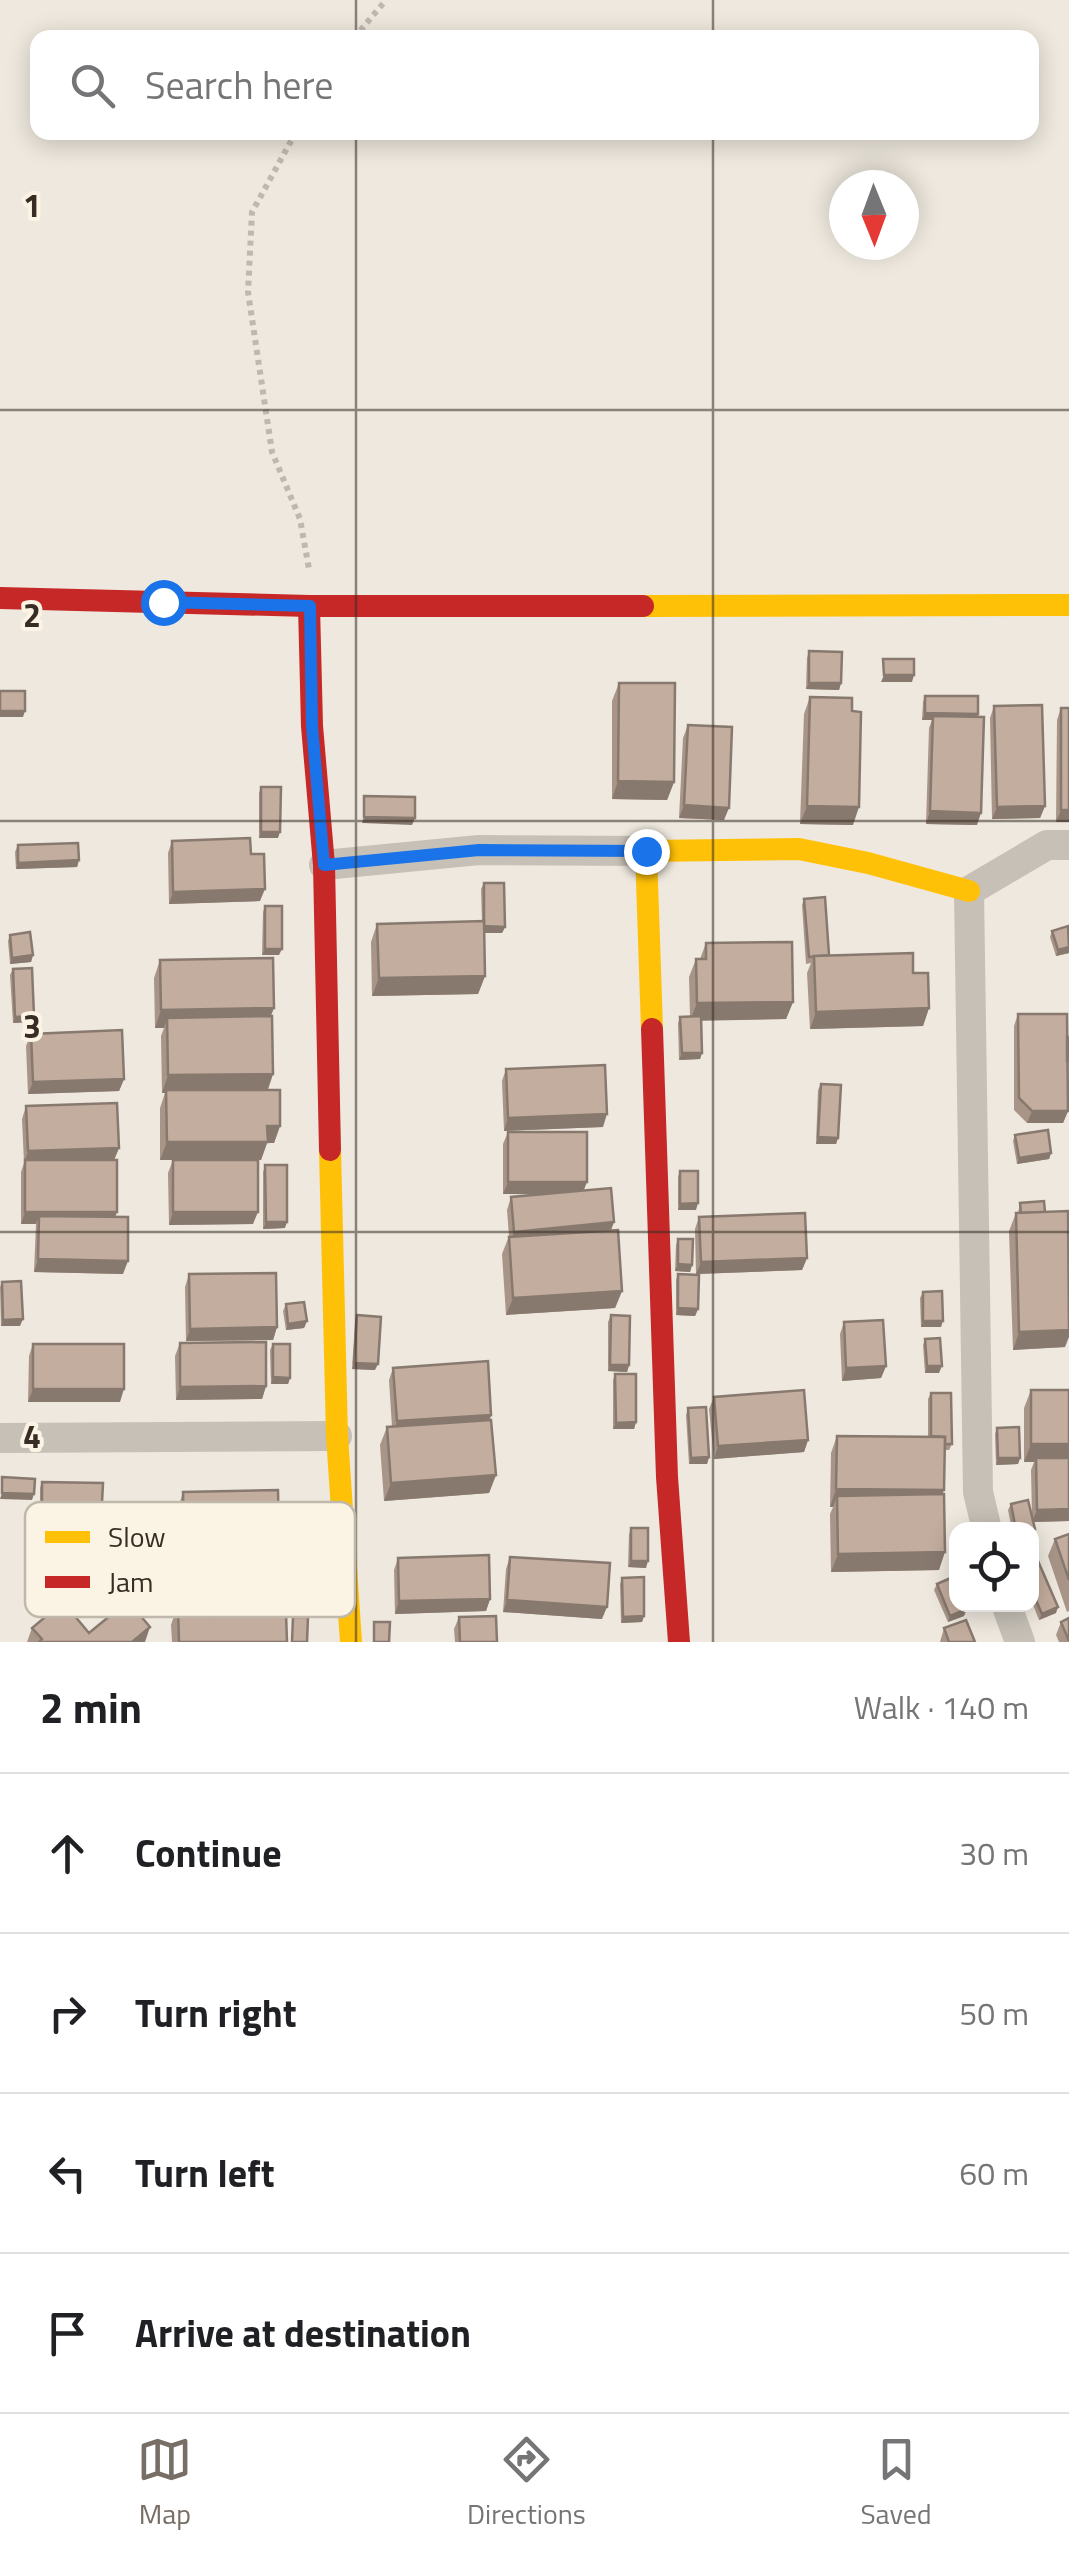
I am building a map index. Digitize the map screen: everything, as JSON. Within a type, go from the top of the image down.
[{"type":"street","points":[[0,598],[310,606],[1069,604]]},
{"type":"street","points":[[310,606],[312,726],[324,865],[336,1436],[341,1502]]},
{"type":"street","points":[[324,865],[479,850],[799,849],[969,891],[1047,845],[1069,845]]},
{"type":"street","points":[[646,851],[667,1477],[679,1642]]},
{"type":"street","points":[[969,891],[978,1492],[985,1522]]},
{"type":"street","points":[[0,1438],[336,1436]]},
{"type":"street","points":[[1009,1612],[1020,1642]]},
{"type":"street","points":[[349,1617],[351,1642]]},
{"type":"path","points":[[361,30],[386,0]]},
{"type":"path","points":[[292,140],[252,212],[248,292],[272,452],[300,519],[309,558],[310,606]]},
{"type":"building","points":[[809,651],[842,652],[841,683],[809,683]]},
{"type":"building","points":[[883,659],[914,659],[914,675],[884,675]]},
{"type":"building","points":[[619,683],[675,683],[674,782],[618,781]]},
{"type":"building","points":[[0,691],[25,691],[25,711],[0,711]]},
{"type":"building","points":[[925,696],[978,696],[978,714],[925,713]]},
{"type":"building","points":[[810,697],[852,698],[852,711],[861,712],[859,807],[807,806]]},
{"type":"building","points":[[1042,705],[1045,806],[997,807],[994,706]]},
{"type":"building","points":[[1061,708],[1069,708],[1069,810],[1061,810]]},
{"type":"building","points":[[933,716],[984,717],[981,813],[930,811]]},
{"type":"building","points":[[688,725],[732,727],[729,808],[684,805]]},
{"type":"building","points":[[261,787],[281,787],[280,832],[261,832]]},
{"type":"building","points":[[364,796],[415,797],[415,818],[364,817]]},
{"type":"building","points":[[250,838],[251,854],[264,854],[265,889],[173,892],[172,841]]},
{"type":"building","points":[[78,843],[79,860],[18,863],[18,845]]},
{"type":"building","points":[[484,883],[504,883],[505,927],[484,926]]},
{"type":"building","points":[[825,897],[829,955],[809,957],[804,899]]},
{"type":"building","points":[[265,906],[282,906],[282,949],[265,949]]},
{"type":"building","points":[[484,921],[485,976],[379,978],[377,924]]},
{"type":"building","points":[[1068,926],[1069,947],[1058,950],[1052,931]]},
{"type":"building","points":[[30,932],[33,955],[12,958],[10,935]]},
{"type":"building","points":[[792,942],[793,1002],[697,1003],[696,959],[706,959],[706,943]]},
{"type":"building","points":[[913,953],[913,973],[928,973],[929,1008],[816,1012],[814,956]]},
{"type":"building","points":[[273,958],[274,1008],[161,1010],[160,960]]},
{"type":"building","points":[[32,968],[34,1016],[15,1017],[13,969]]},
{"type":"building","points":[[1018,1014],[1067,1014],[1068,1111],[1032,1111],[1019,1098]]},
{"type":"building","points":[[272,1016],[273,1074],[168,1075],[167,1018]]},
{"type":"building","points":[[701,1016],[702,1053],[682,1053],[680,1017]]},
{"type":"building","points":[[122,1030],[124,1079],[33,1082],[31,1034]]},
{"type":"building","points":[[605,1065],[607,1114],[508,1118],[506,1069]]},
{"type":"building","points":[[821,1084],[841,1085],[838,1138],[818,1137]]},
{"type":"building","points":[[166,1090],[280,1090],[280,1126],[267,1126],[268,1142],[167,1142]]},
{"type":"building","points":[[117,1103],[119,1148],[28,1151],[26,1106]]},
{"type":"building","points":[[1048,1130],[1051,1153],[1019,1158],[1015,1135]]},
{"type":"building","points":[[508,1132],[587,1132],[587,1182],[508,1182]]},
{"type":"building","points":[[25,1160],[117,1160],[117,1212],[25,1212]]},
{"type":"building","points":[[173,1160],[258,1160],[258,1212],[173,1212]]},
{"type":"building","points":[[265,1165],[287,1165],[287,1222],[266,1222]]},
{"type":"building","points":[[680,1171],[698,1171],[698,1203],[680,1204]]},
{"type":"building","points":[[611,1188],[614,1222],[514,1232],[511,1197]]},
{"type":"building","points":[[1044,1201],[1045,1212],[1021,1213],[1020,1203]]},
{"type":"building","points":[[1068,1211],[1069,1330],[1019,1332],[1016,1213]]},
{"type":"building","points":[[805,1213],[807,1258],[701,1262],[699,1217]]},
{"type":"building","points":[[39,1216],[128,1217],[128,1261],[38,1259]]},
{"type":"building","points":[[618,1230],[622,1291],[513,1298],[509,1237]]},
{"type":"building","points":[[678,1239],[693,1239],[692,1265],[678,1264]]},
{"type":"building","points":[[276,1273],[277,1327],[190,1329],[189,1274]]},
{"type":"building","points":[[678,1274],[699,1275],[698,1309],[678,1308]]},
{"type":"building","points":[[21,1281],[23,1319],[3,1320],[2,1282]]},
{"type":"building","points":[[942,1291],[943,1321],[923,1321],[923,1292]]},
{"type":"building","points":[[304,1302],[307,1321],[288,1324],[286,1304]]},
{"type":"building","points":[[357,1315],[381,1317],[378,1364],[354,1363]]},
{"type":"building","points":[[611,1315],[630,1316],[629,1365],[610,1365]]},
{"type":"building","points":[[883,1320],[886,1366],[846,1368],[844,1322]]},
{"type":"building","points":[[940,1338],[942,1366],[927,1366],[925,1339]]},
{"type":"building","points":[[266,1342],[266,1386],[180,1387],[180,1343]]},
{"type":"building","points":[[33,1344],[124,1344],[124,1389],[33,1389]]},
{"type":"building","points":[[273,1344],[290,1344],[290,1378],[273,1377]]},
{"type":"building","points":[[488,1361],[491,1415],[397,1421],[393,1368]]},
{"type":"building","points":[[615,1374],[636,1374],[636,1422],[616,1423]]},
{"type":"building","points":[[804,1390],[808,1440],[718,1446],[714,1397]]},
{"type":"building","points":[[1031,1390],[1069,1390],[1069,1444],[1031,1444]]},
{"type":"building","points":[[931,1393],[951,1393],[952,1444],[945,1444],[945,1437],[931,1436]]},
{"type":"building","points":[[706,1407],[709,1457],[691,1458],[688,1408]]},
{"type":"building","points":[[491,1420],[496,1475],[391,1483],[387,1427]]},
{"type":"building","points":[[1019,1427],[1020,1458],[998,1458],[997,1428]]},
{"type":"building","points":[[837,1436],[945,1437],[944,1490],[836,1489]]},
{"type":"building","points":[[1036,1458],[1069,1458],[1069,1509],[1037,1510]]},
{"type":"building","points":[[2,1477],[35,1479],[34,1494],[2,1493]]},
{"type":"building","points":[[42,1482],[103,1483],[102,1502],[42,1502]]},
{"type":"building","points":[[278,1490],[278,1502],[183,1502],[183,1492]]},
{"type":"building","points":[[944,1494],[945,1552],[838,1554],[837,1496]]},
{"type":"building","points":[[1028,1500],[1033,1522],[1014,1522],[1011,1504]]},
{"type":"building","points":[[631,1528],[648,1528],[648,1561],[631,1561]]},
{"type":"building","points":[[1069,1534],[1069,1580],[1055,1539]]},
{"type":"building","points":[[489,1555],[490,1599],[399,1601],[398,1558]]},
{"type":"building","points":[[510,1557],[610,1563],[607,1607],[507,1600]]},
{"type":"building","points":[[1039,1563],[1058,1607],[1042,1614],[1039,1607]]},
{"type":"building","points":[[644,1577],[644,1616],[623,1617],[622,1578]]},
{"type":"building","points":[[949,1579],[949,1612],[960,1612],[950,1616],[937,1584]]},
{"type":"building","points":[[496,1616],[497,1642],[460,1642],[459,1617]]},
{"type":"building","points":[[45,1617],[76,1617],[89,1633],[108,1617],[142,1617],[150,1627],[132,1642],[39,1642],[42,1639],[32,1628]]},
{"type":"building","points":[[178,1617],[286,1617],[287,1642],[179,1642]]},
{"type":"building","points":[[293,1617],[308,1617],[307,1642],[292,1642]]},
{"type":"building","points":[[1069,1618],[1069,1641],[1061,1622]]},
{"type":"building","points":[[966,1620],[975,1642],[949,1642],[944,1628]]},
{"type":"building","points":[[374,1622],[390,1622],[389,1642],[374,1642]]},
{"type":"traffic: slow","points":[[643,606],[1069,605]]},
{"type":"traffic: slow","points":[[652,1029],[646,851],[799,849],[969,891]]},
{"type":"traffic: slow","points":[[330,1150],[341,1502]]},
{"type":"traffic: slow","points":[[349,1617],[351,1642]]},
{"type":"traffic: jam","points":[[0,598],[309,606],[643,606]]},
{"type":"traffic: jam","points":[[309,606],[312,726],[324,865],[330,1150]]},
{"type":"traffic: jam","points":[[652,1029],[667,1477],[679,1642]]},
{"type":"route","points":[[163,602],[310,606],[312,726],[324,865],[479,850],[646,851]]}]
